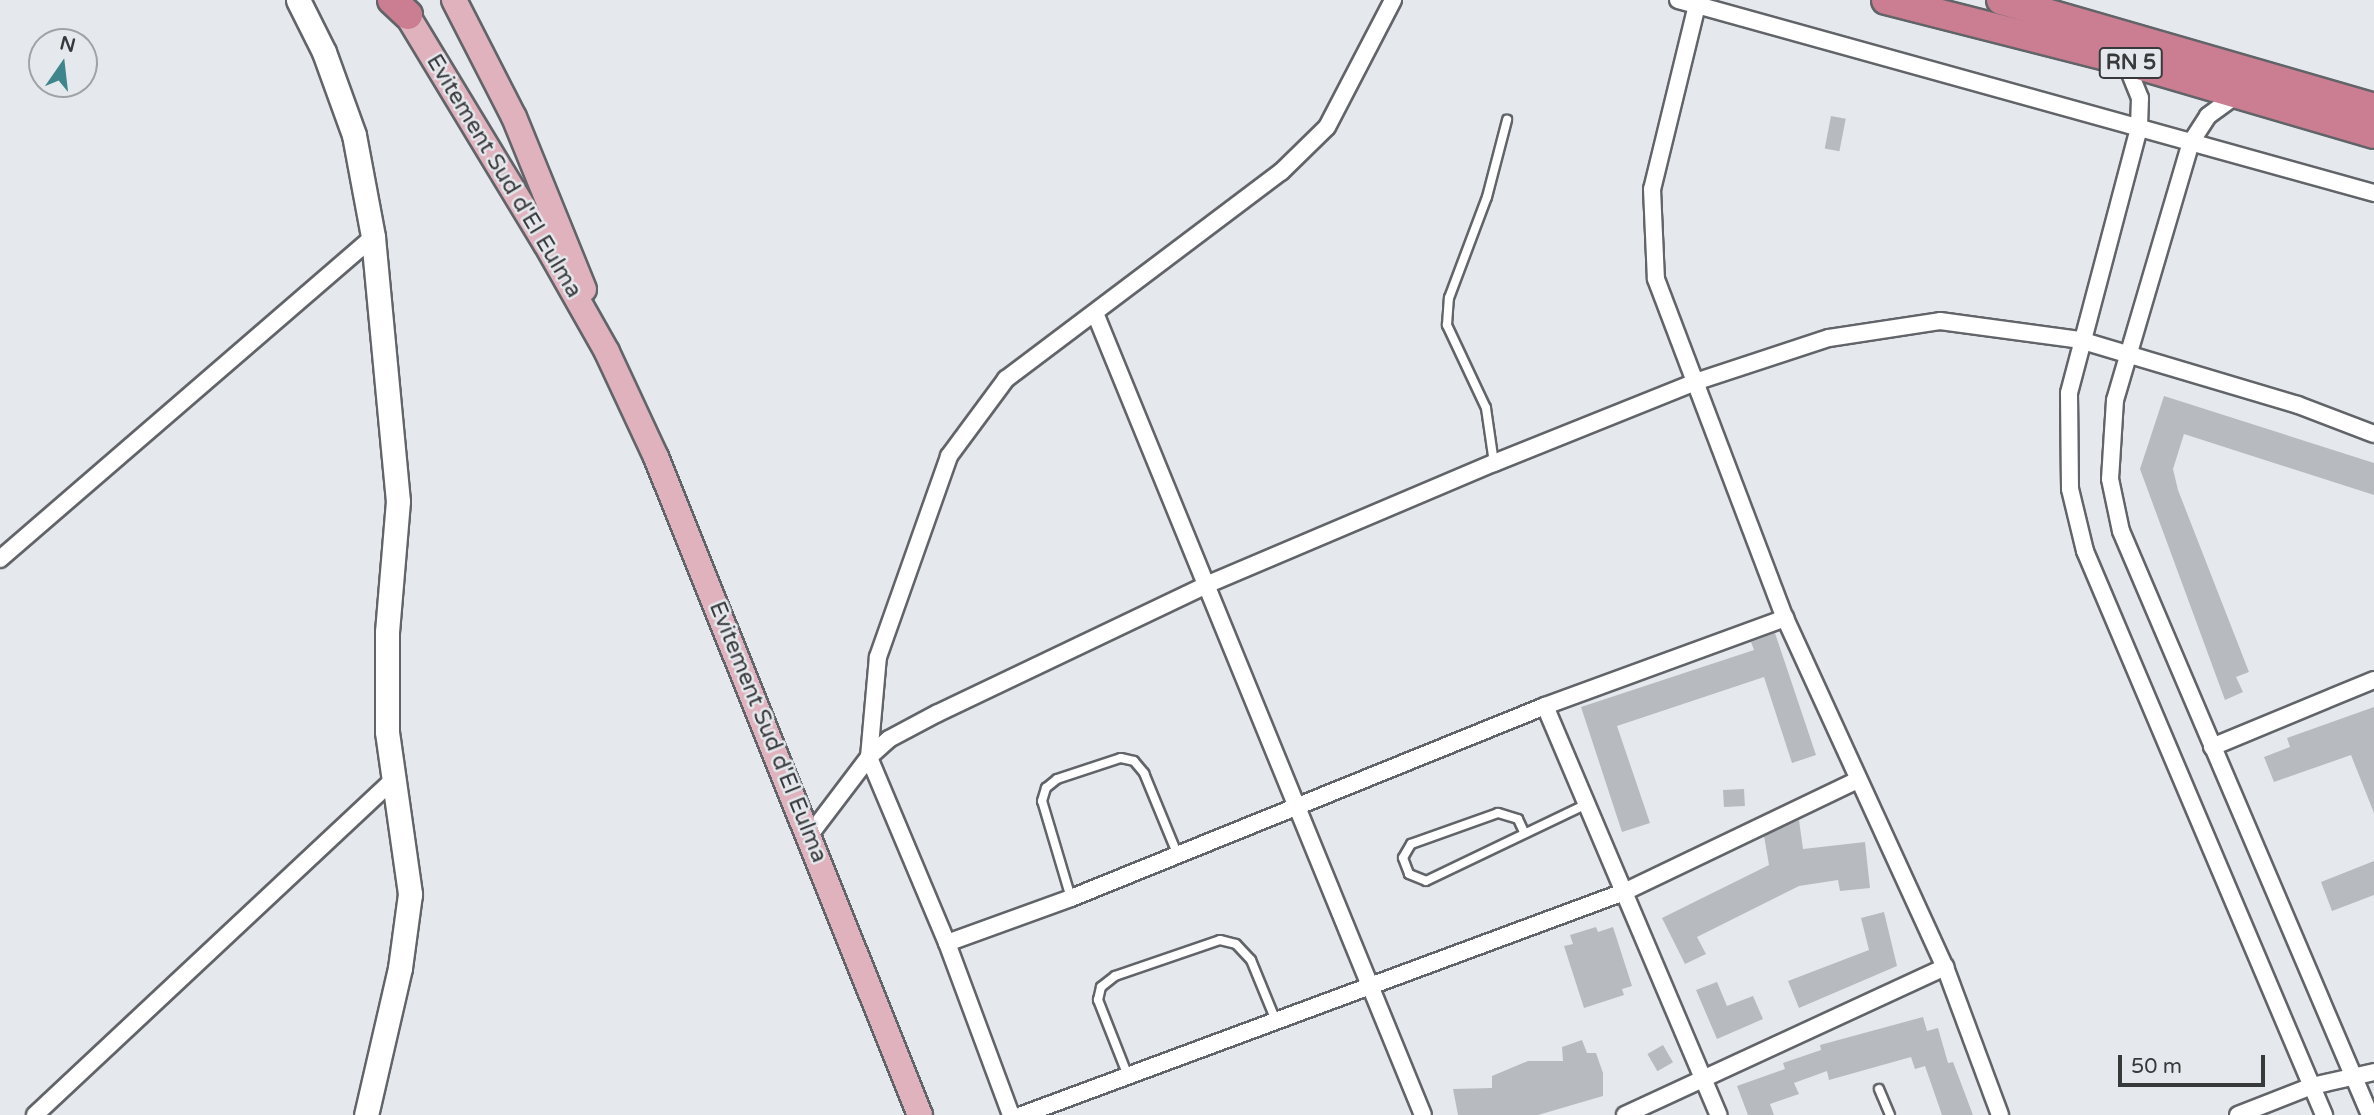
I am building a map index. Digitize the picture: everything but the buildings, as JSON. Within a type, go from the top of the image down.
[{"type":"highway","name":"RN 5","points":[[1886,0],[2124,61],[2374,134]]},
{"type":"highway","name":"RN 5","points":[[2001,0],[2374,108]]},
{"type":"main road","name":"Evitement Sud d'El Eulma","points":[[454,0],[514,117],[565,233],[607,352],[688,531],[920,1115]]},
{"type":"main road","name":"Evitement Sud d'El Eulma","points":[[400,5],[607,352]]},
{"type":"street","points":[[298,0],[340,91],[354,135],[373,237],[398,501],[387,632],[387,732],[410,894],[400,968],[366,1115]]},
{"type":"street","points":[[1012,1115],[947,943],[869,757],[878,657],[948,456],[1006,379],[1281,172],[1327,127],[1384,22],[1391,0]]},
{"type":"street","points":[[1678,0],[2374,193]]},
{"type":"street","points":[[1698,5],[1652,190],[1656,279],[1784,618],[1945,967],[2000,1115]]},
{"type":"street","points":[[2124,61],[2140,98],[2139,128],[2080,340],[2069,393],[2067,457],[2085,551],[2324,1115]]},
{"type":"street","points":[[2238,94],[2208,116],[2191,142],[2128,353],[2111,426],[2114,506],[2121,531],[2370,1115]]},
{"type":"street","points":[[0,559],[373,237]]},
{"type":"street","points":[[1095,313],[1374,985],[1423,1115]]},
{"type":"street","points":[[809,836],[869,757],[889,739],[938,713],[1206,585],[1494,463],[1695,382],[1829,338],[1940,320],[2080,340],[2128,353],[2374,434]]},
{"type":"street","points":[[947,943],[1071,898],[1545,706],[1784,618]]},
{"type":"street","points":[[2212,747],[2374,680]]},
{"type":"street","points":[[1545,706],[1719,1115]]},
{"type":"street","points":[[35,1115],[395,778]]},
{"type":"street","points":[[1022,1115],[1624,892],[1858,780]]},
{"type":"street","points":[[1625,1115],[1945,967]]},
{"type":"street","points":[[2238,1115],[2312,1086],[2352,1074],[2374,1072]]},
{"type":"lane","points":[[1494,463],[1486,408],[1447,325],[1449,298],[1487,198],[1507,120]]},
{"type":"lane","points":[[1071,898],[1042,801],[1046,788],[1057,779],[1121,758],[1134,761],[1144,773],[1177,853]]},
{"type":"lane","points":[[1524,832],[1518,819],[1498,813],[1411,844],[1402,858],[1409,874],[1426,881],[1587,804]]},
{"type":"lane","points":[[1128,1076],[1098,1000],[1101,987],[1115,976],[1220,940],[1236,944],[1251,960],[1276,1021]]},
{"type":"lane","points":[[1879,1089],[1890,1115]]}]
